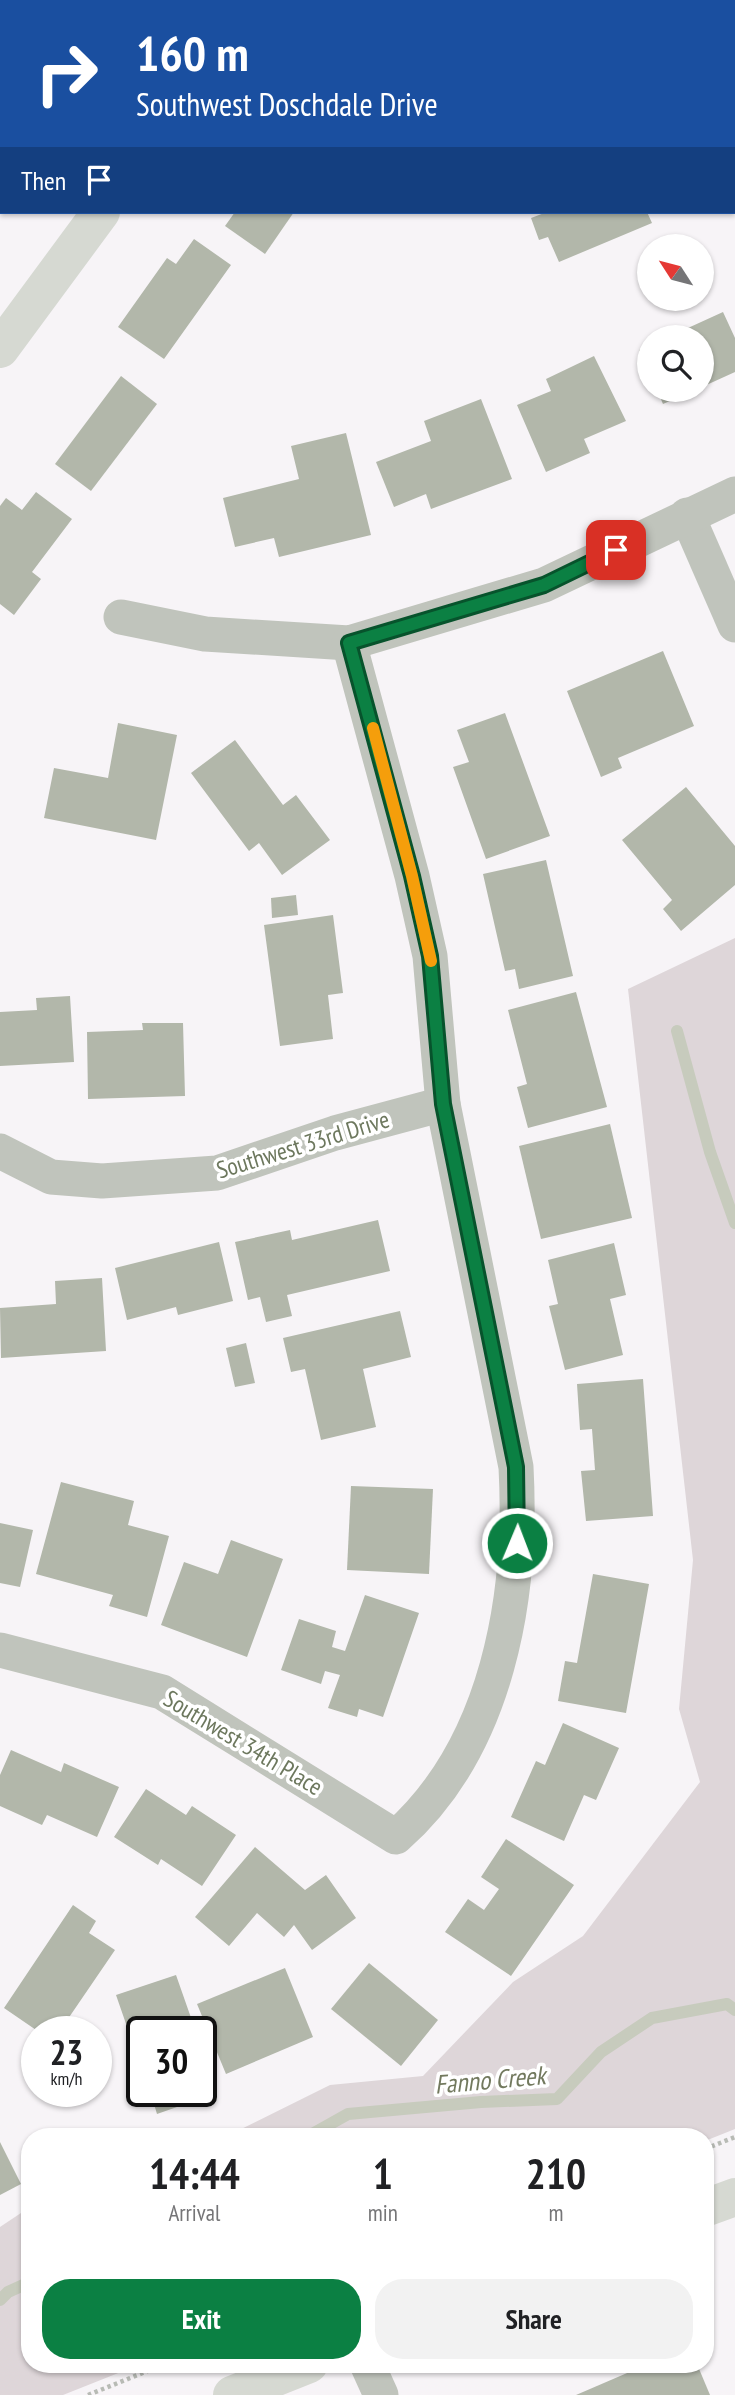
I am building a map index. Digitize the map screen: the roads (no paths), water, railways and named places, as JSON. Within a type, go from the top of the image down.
[{"type":"street","points":[[0,349],[100,214]]},
{"type":"street","points":[[121,617],[205,634],[349,643],[544,585],[735,494]]},
{"type":"street","points":[[687,515],[735,625]]},
{"type":"street","points":[[349,643],[412,876],[430,956],[443,1104]]},
{"type":"street","name":"Southwest 33rd Drive","points":[[0,1151],[51,1177],[102,1181],[217,1173],[335,1133],[443,1104]]},
{"type":"street","name":"Southwest 34th Place","points":[[0,1650],[162,1692],[396,1837],[419,1817],[456,1764],[478,1718],[509,1619],[519,1517],[516,1467],[443,1104]]},
{"type":"street","points":[[714,2204],[735,2196]]},
{"type":"street","points":[[232,2395],[287,2373]]},
{"type":"street","points":[[372,2373],[381,2395]]},
{"type":"waterway","points":[[677,1031],[710,1152],[735,1223]]},
{"type":"waterway","name":"Fanno Creek","points":[[323,2128],[348,2114],[481,2102],[557,2099],[601,2052],[652,2018],[727,2004],[735,2010]]},
{"type":"waterway","name":"Fanno Creek","points":[[0,2300],[8,2292],[21,2286]]}]
